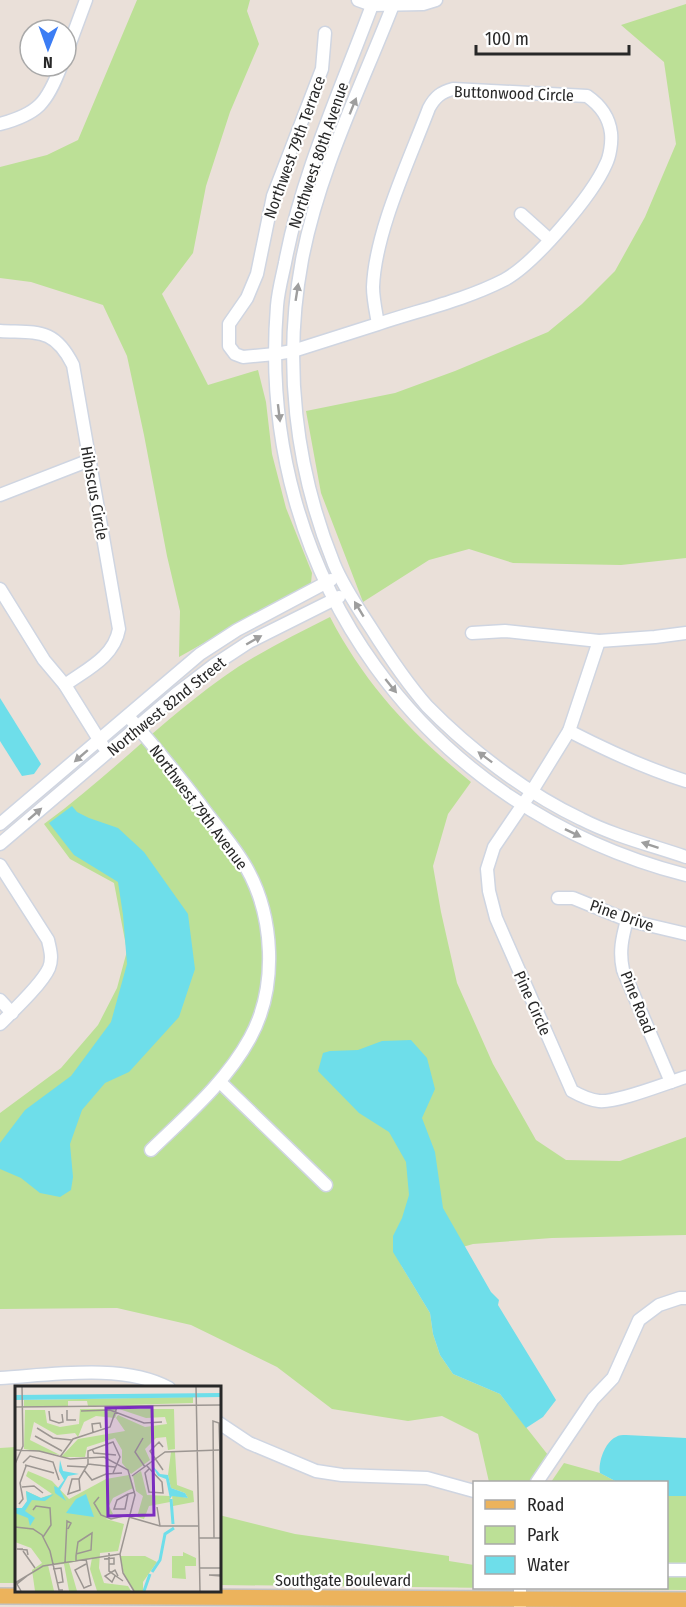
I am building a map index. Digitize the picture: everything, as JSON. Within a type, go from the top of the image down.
[{"type":"main road","name":"Southgate Boulevard","points":[[0,1596],[686,1600]]},
{"type":"street","points":[[78,22],[86,0]]},
{"type":"street","points":[[358,0],[373,3],[393,1],[423,3],[436,0]]},
{"type":"street","name":"Northwest 80th Avenue","points":[[393,1],[326,173],[302,259],[295,306],[294,395],[300,444],[314,503],[335,566],[348,591],[393,661],[427,705],[480,754],[532,791],[579,819],[614,834],[686,857]]},
{"type":"street","name":"Northwest 80th Avenue","points":[[373,3],[310,168],[298,206],[277,304],[275,354],[277,398],[283,446],[294,497],[311,547],[325,584],[382,676],[418,719],[471,769],[522,806],[574,834],[627,857],[686,875]]},
{"type":"street","name":"Northwest 79th Terrace","points":[[275,354],[243,357],[235,354],[229,345],[229,324],[247,298],[257,274],[273,196],[322,69],[325,33]]},
{"type":"street","points":[[0,124],[27,116],[38,108],[57,78]]},
{"type":"street","name":"Buttonwood Circle","points":[[275,354],[293,351],[378,324],[474,293],[506,279],[528,262],[568,219],[606,164],[611,133],[606,116],[598,104],[587,96],[575,94],[453,89],[444,91],[435,98],[429,108],[381,239],[373,289],[378,324]]},
{"type":"street","points":[[521,213],[550,240]]},
{"type":"street","name":"Hibiscus Circle","points":[[0,331],[45,333],[66,351],[73,365],[119,629],[117,642],[110,651],[65,685]]},
{"type":"street","points":[[0,495],[90,460]]},
{"type":"street","name":"Northwest 82nd Street","points":[[0,824],[200,654],[237,630],[340,575]]},
{"type":"street","points":[[0,589],[44,660],[65,685],[109,753]]},
{"type":"street","name":"Northwest 82nd Street","points":[[0,844],[176,694],[214,665],[279,626],[348,591]]},
{"type":"street","points":[[472,633],[505,631],[599,641],[655,638],[686,633]]},
{"type":"street","name":"Pine Circle","points":[[599,641],[569,730],[494,847],[488,869],[489,891],[496,918],[572,1091],[586,1099],[601,1101],[615,1099],[686,1077]]},
{"type":"street","name":"Northwest 79th Avenue","points":[[128,716],[235,850],[250,876],[266,919],[269,967],[261,1011],[251,1037],[220,1082],[151,1150]]},
{"type":"street","points":[[569,730],[614,754],[651,770],[686,781]]},
{"type":"street","points":[[0,865],[48,940],[51,954],[50,967],[42,978],[0,1024]]},
{"type":"street","name":"Pine Drive","points":[[558,898],[573,898],[627,920],[686,934]]},
{"type":"street","name":"Pine Road","points":[[627,920],[621,941],[620,956],[623,970],[671,1082]]},
{"type":"street","points":[[0,1000],[12,1013]]},
{"type":"street","points":[[220,1082],[326,1185]]},
{"type":"street","points":[[538,1481],[593,1399],[613,1378],[639,1320],[658,1305],[686,1298]]},
{"type":"street","points":[[0,1378],[88,1372],[132,1376],[163,1386]]},
{"type":"street","points":[[220,1424],[249,1443],[316,1471],[342,1475],[427,1478],[473,1491]]},
{"type":"street","points":[[668,1570],[686,1570]]},
{"type":"green space","points":[[137,0],[250,0],[247,11],[259,44],[230,112],[206,186],[193,253],[162,294],[208,385],[258,370],[266,402],[272,454],[286,508],[312,573],[311,583],[179,657],[180,611],[127,356],[103,305],[31,282],[0,278],[0,167],[47,155],[78,140]]},
{"type":"green space","points":[[686,4],[686,558],[621,565],[513,563],[469,549],[429,560],[363,602],[321,493],[306,411],[395,393],[548,332],[582,304],[615,271],[645,217],[676,144],[664,62],[621,25]]},
{"type":"green space","points":[[330,617],[359,665],[392,707],[429,746],[471,782],[448,814],[433,866],[441,912],[457,983],[493,1064],[536,1140],[566,1160],[620,1161],[686,1137],[686,1235],[552,1238],[473,1244],[401,1265],[430,1313],[433,1334],[440,1355],[453,1374],[500,1394],[548,1455],[532,1481],[489,1481],[478,1434],[442,1416],[408,1421],[332,1409],[277,1367],[191,1325],[117,1308],[0,1309],[0,1113],[61,1068],[98,1025],[117,988],[127,951],[114,883],[70,859],[44,824],[89,789],[199,695],[235,669]]},
{"type":"green space","points":[[15,1447],[15,1583],[0,1583],[0,1448]]},
{"type":"green space","points":[[564,1463],[600,1473],[615,1481],[552,1481]]},
{"type":"green space","points":[[668,1496],[686,1496],[686,1590],[536,1589],[668,1589]]},
{"type":"green space","points":[[220,1515],[295,1534],[449,1556],[449,1561],[473,1565],[473,1588],[220,1585]]},
{"type":"water","points":[[0,698],[41,764],[34,774],[22,776],[0,741]]},
{"type":"water","points":[[72,806],[77,812],[89,818],[118,828],[144,852],[188,914],[195,969],[179,1017],[129,1072],[105,1083],[82,1110],[70,1144],[73,1177],[71,1190],[60,1197],[40,1193],[21,1178],[0,1169],[0,1143],[25,1110],[71,1076],[111,1022],[127,964],[118,882],[74,855],[49,823]]},
{"type":"water","points":[[411,1040],[427,1058],[435,1089],[422,1118],[435,1152],[443,1208],[556,1400],[543,1417],[526,1428],[500,1394],[453,1374],[440,1355],[433,1334],[430,1313],[393,1252],[393,1236],[402,1218],[409,1195],[406,1162],[389,1132],[359,1113],[318,1071],[323,1053],[358,1050],[382,1041]]},
{"type":"water","points":[[621,1435],[686,1438],[686,1496],[668,1496],[668,1481],[615,1481],[600,1473],[601,1458],[606,1448],[612,1440]]}]
